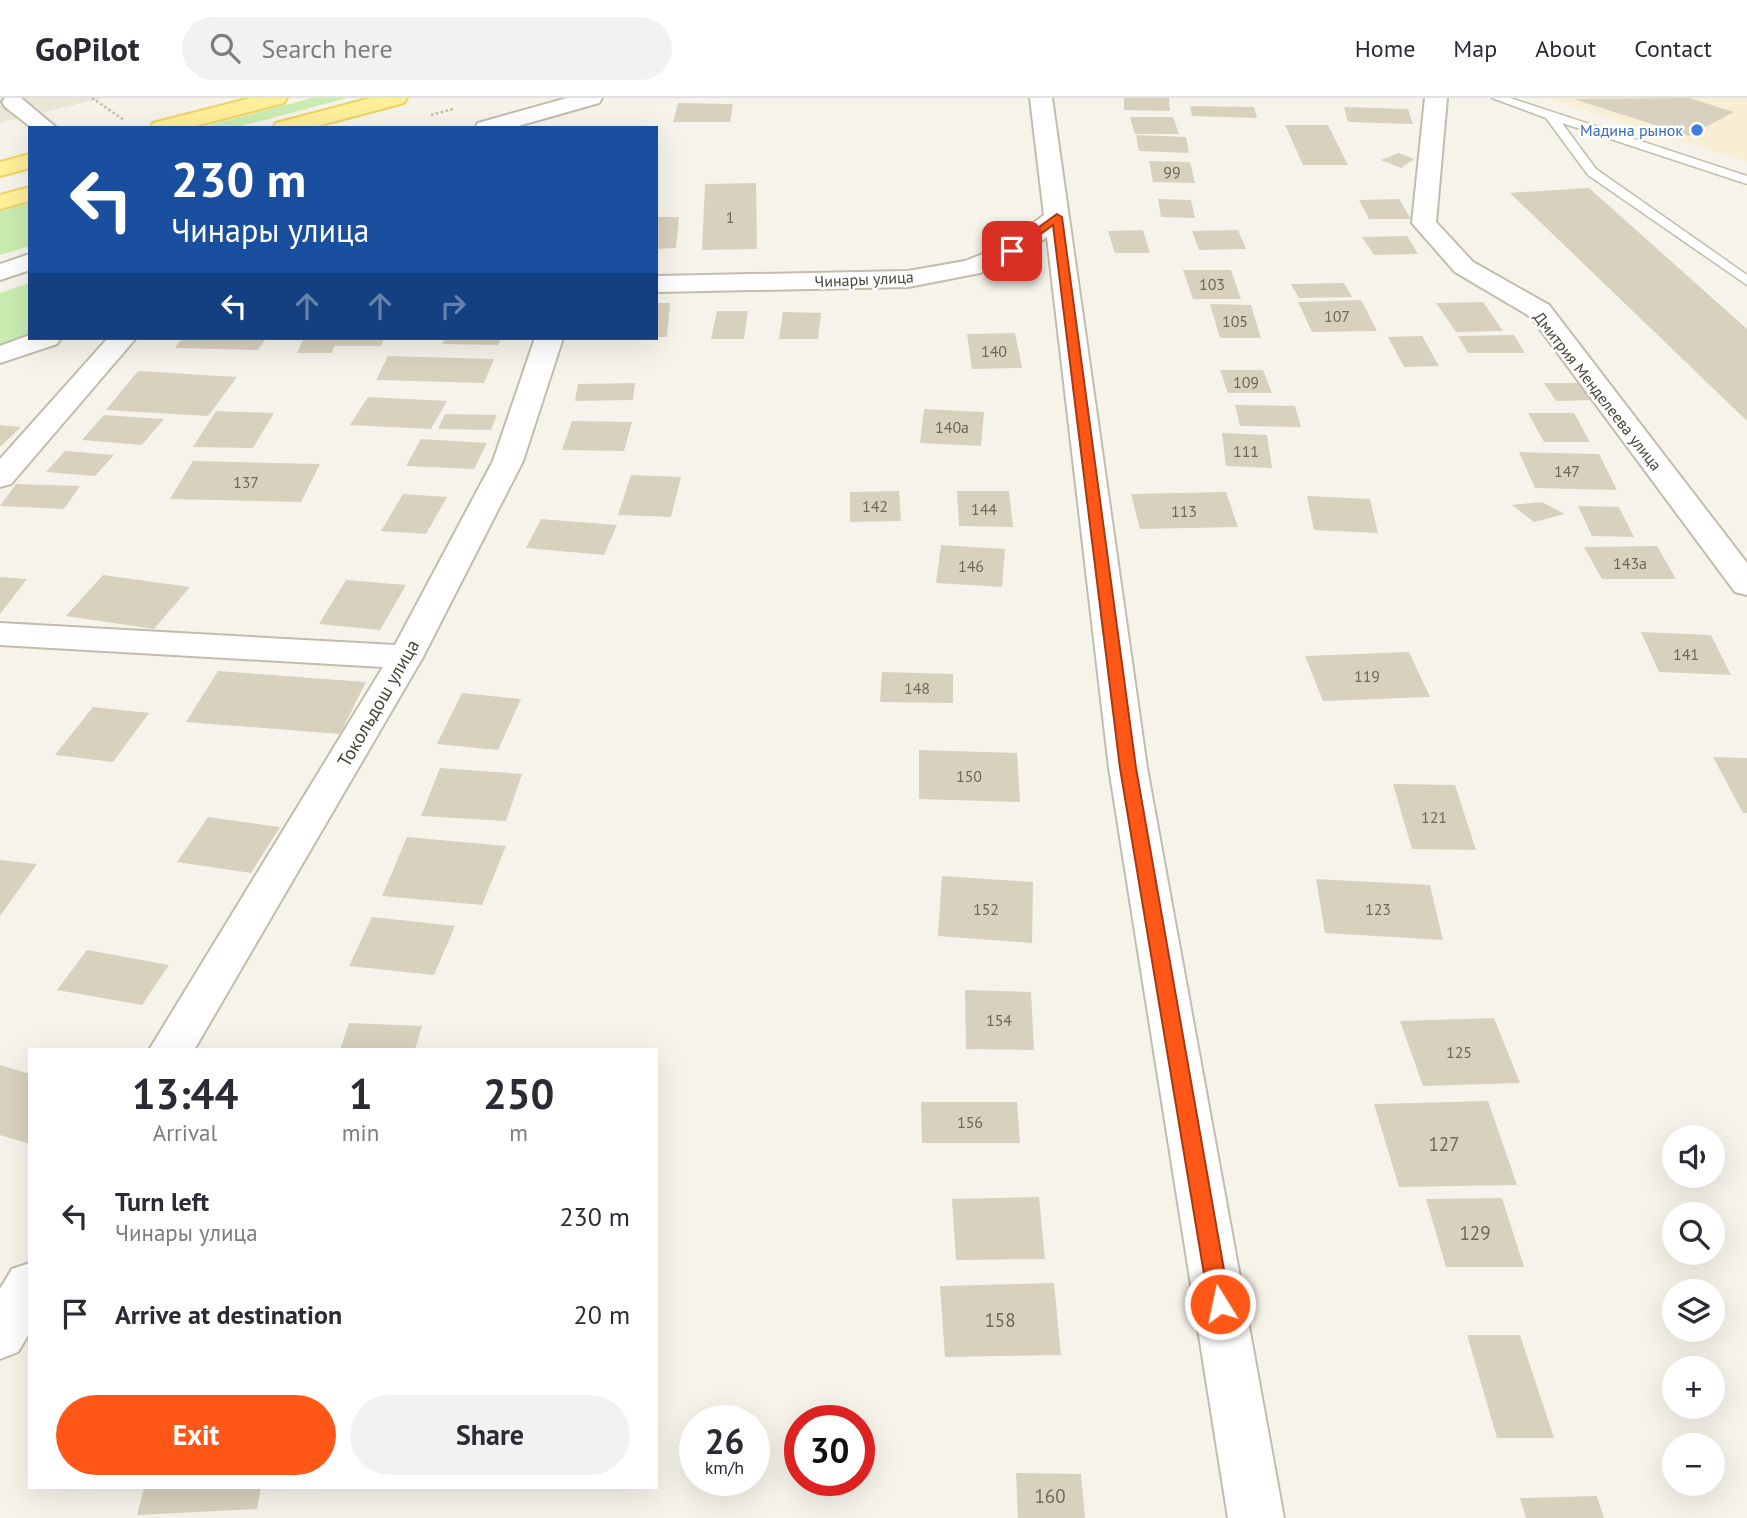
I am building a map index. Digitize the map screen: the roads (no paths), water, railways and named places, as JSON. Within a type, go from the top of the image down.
[{"type":"main road","points":[[169,126],[276,98]]},
{"type":"main road","points":[[291,126],[396,98]]},
{"type":"main road","points":[[0,169],[28,162]]},
{"type":"main road","points":[[0,202],[28,195]]},
{"type":"street","points":[[493,126],[591,98]]},
{"type":"street","points":[[1041,98],[1128,768],[1256,1518]]},
{"type":"street","name":"Дмитрия Менделеева улица","points":[[1436,98],[1424,223],[1464,267],[1540,311],[1747,585]]},
{"type":"street","points":[[14,103],[43,126]]},
{"type":"street","name":"Чинары улица","points":[[658,284],[921,276],[971,268],[1012,251],[1057,217]]},
{"type":"street","points":[[0,272],[28,263]]},
{"type":"street","points":[[0,355],[41,340]]},
{"type":"street","points":[[0,478],[120,340]]},
{"type":"street","name":"Токольдош улица","points":[[172,1048],[406,657],[508,460],[548,340]]},
{"type":"street","points":[[0,634],[406,657]]},
{"type":"street","points":[[0,1335],[28,1288]]},
{"type":"lane","points":[[1497,98],[1747,180]]},
{"type":"lane","points":[[1551,116],[1592,173],[1747,281]]},
{"type":"place","name":"Мадина рынок","points":[[1697,130]]}]
